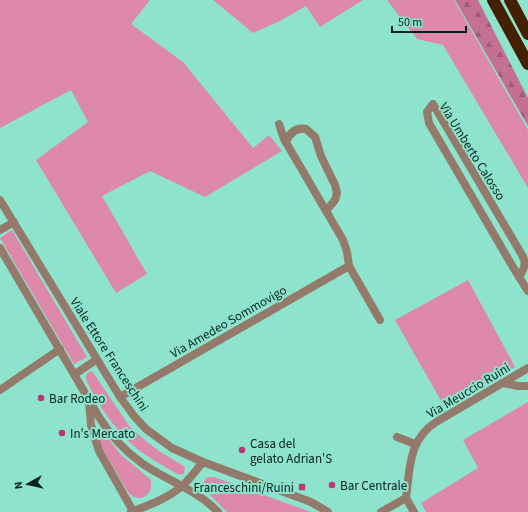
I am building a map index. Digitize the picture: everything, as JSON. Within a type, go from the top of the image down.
[{"type":"highway","points":[[493,0],[528,64]]},
{"type":"highway","points":[[510,0],[528,34]]},
{"type":"street","name":"Via Umberto Calosso","points":[[519,278],[524,268],[524,258],[433,104],[427,112],[428,121],[519,278],[528,291]]},
{"type":"street","points":[[279,124],[286,142],[343,240],[349,266],[380,320]]},
{"type":"street","points":[[286,142],[291,132],[299,128],[312,132],[315,137],[320,153],[334,181],[336,189],[335,200],[326,211]]},
{"type":"street","points":[[477,206],[489,198]]},
{"type":"street","name":"Viale Ettore Franceschini","points":[[0,200],[96,360],[134,416],[154,435],[172,448],[203,462],[311,502],[328,512]]},
{"type":"street","points":[[0,230],[14,222]]},
{"type":"street","points":[[0,248],[106,426],[131,454],[156,471],[205,500],[218,512]]},
{"type":"street","name":"Via Amedeo Sommovigo","points":[[120,397],[349,266]]},
{"type":"street","points":[[0,390],[60,349]]},
{"type":"street","points":[[75,374],[96,360]]},
{"type":"street","name":"Via Meuccio Ruini","points":[[406,498],[415,444],[421,435],[432,425],[528,368]]},
{"type":"street","points":[[503,383],[528,386]]},
{"type":"street","points":[[89,399],[92,425],[99,451],[132,512],[162,499],[182,485],[203,462]]},
{"type":"street","points":[[397,437],[415,444]]},
{"type":"street","points":[[381,512],[406,498],[414,512]]},
{"type":"shaded area","points":[[0,0],[150,0],[131,24],[183,62],[253,148],[269,135],[282,151],[205,197],[150,171],[102,196],[147,274],[116,293],[36,160],[88,122],[71,90],[0,128]]},
{"type":"shaded area","points":[[213,0],[363,0],[320,27],[306,6],[280,21],[253,33]]},
{"type":"shaded area","points":[[387,0],[454,0],[528,130],[528,188],[443,45],[417,39]]},
{"type":"shaded area","points":[[12,230],[87,357],[74,364],[0,238]]},
{"type":"shaded area","points":[[468,280],[515,367],[444,406],[395,320]]},
{"type":"shaded area","points":[[92,371],[130,427],[159,451],[185,467],[184,474],[179,475],[140,451],[120,433],[102,408],[87,382],[87,373]]},
{"type":"shaded area","points":[[528,402],[528,512],[426,512],[421,503],[478,468],[463,440]]},
{"type":"shaded area","points":[[104,433],[121,455],[150,479],[151,485],[148,494],[141,498],[136,498],[128,492],[99,443],[98,438],[100,434]]},
{"type":"shaded area","points":[[208,477],[214,477],[311,512],[227,512],[204,489],[204,481]]},
{"type":"green space","points":[[455,0],[478,0],[528,98],[528,126]]},
{"type":"place","name":"Bar Rodeo","points":[[41,398]]},
{"type":"place","name":"In's Mercato","points":[[62,433]]},
{"type":"place","name":"Casa del gelato Adrian'S","points":[[242,450]]},
{"type":"place","name":"Bar Centrale","points":[[332,485]]},
{"type":"place","name":"Franceschini/Ruini","points":[[302,487]]}]
